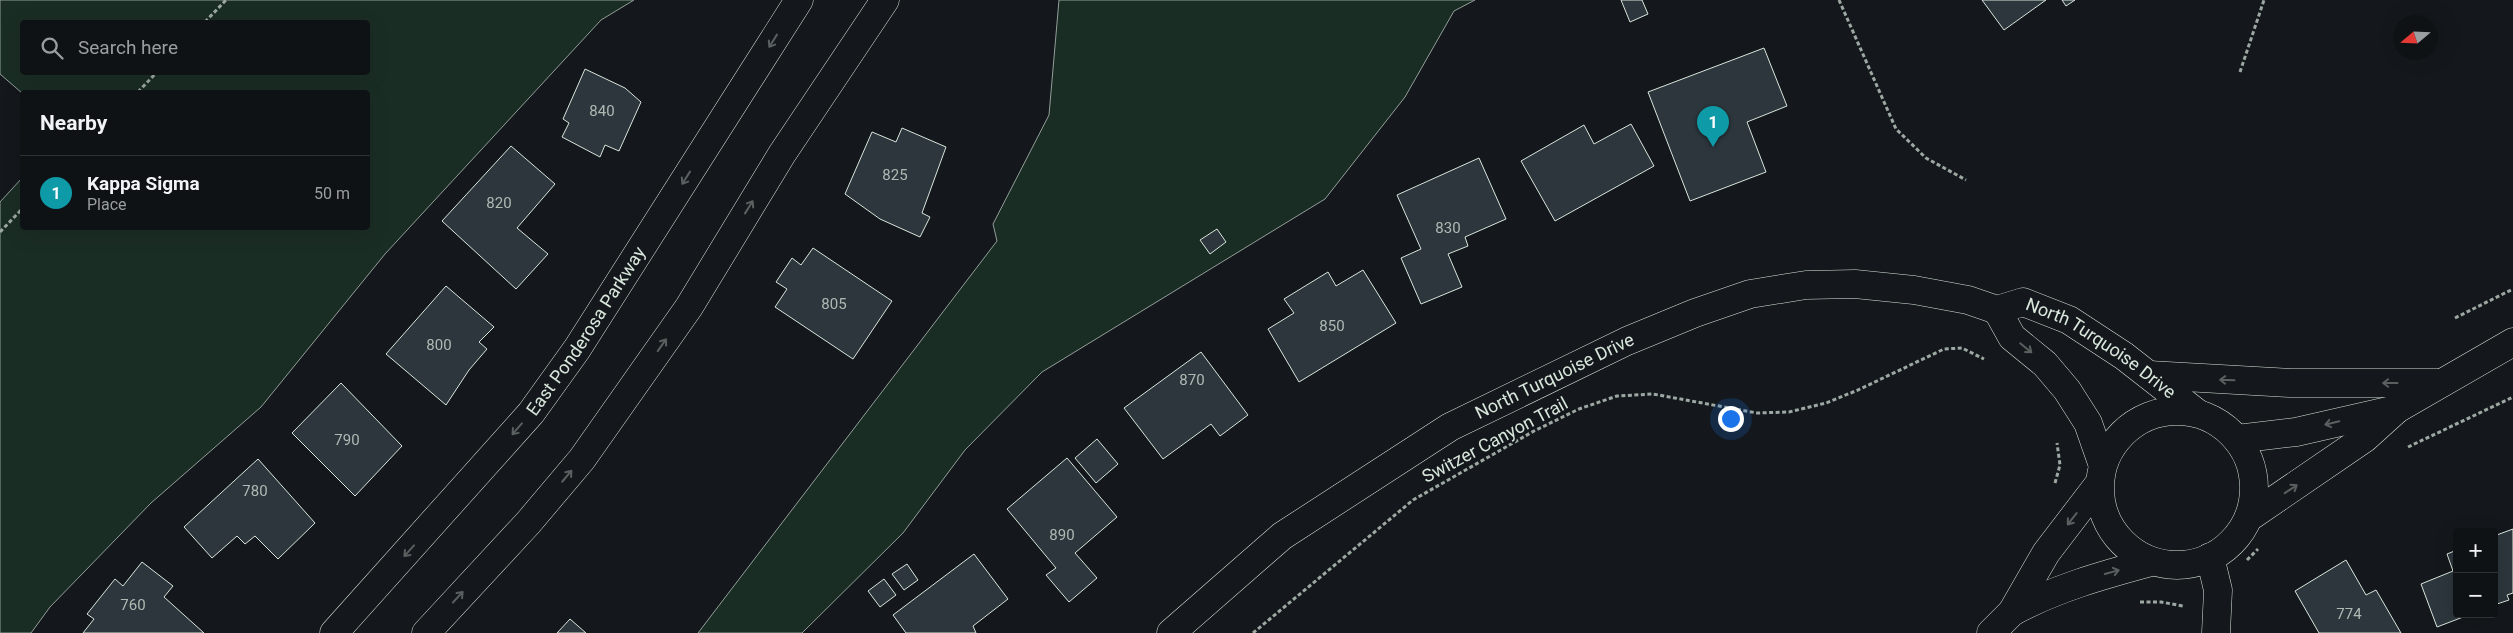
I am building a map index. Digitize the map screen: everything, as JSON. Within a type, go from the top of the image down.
[{"type":"street","name":"East Ponderosa Parkway","points":[[334,633],[524,420],[542,397],[577,349],[799,0]]},
{"type":"street","points":[[426,633],[528,523],[582,459],[689,307],[782,154],[885,0]]},
{"type":"street","name":"North Turquoise Drive","points":[[1171,633],[1282,536],[1450,427],[1626,341],[1695,312],[1750,294],[1806,285],[1856,284],[1914,290],[1968,300],[1997,310],[2023,302],[2069,320],[2124,356],[2197,413]]},
{"type":"street","name":"North Turquoise Drive","points":[[1997,310],[2012,337],[2045,364],[2067,390],[2088,422],[2100,474]]},
{"type":"street","points":[[1990,633],[2012,612],[2040,597],[2072,584],[2151,562],[2186,562],[2210,557],[2228,546],[2251,516],[2365,438],[2397,409],[2438,383],[2513,342]]},
{"type":"street","points":[[2149,375],[2290,383],[2438,383]]},
{"type":"street","points":[[2237,439],[2296,432],[2397,409]]},
{"type":"street","points":[[2012,612],[2046,553],[2100,474],[2112,444],[2128,430],[2151,419],[2173,412],[2197,413],[2216,421],[2237,439],[2248,460],[2254,482],[2251,516]]},
{"type":"street","points":[[2100,474],[2102,508],[2111,530],[2125,547],[2151,562]]},
{"type":"street","points":[[2210,557],[2218,590],[2216,633]]},
{"type":"path","points":[[207,20],[226,0]]},
{"type":"path","points":[[1840,0],[1896,130],[1926,158],[1966,180]]},
{"type":"path","points":[[2240,72],[2264,0]]},
{"type":"path","points":[[140,90],[154,75]]},
{"type":"path","points":[[0,232],[20,211]]},
{"type":"path","points":[[2456,318],[2513,289]]},
{"type":"path","name":"Switzer Canyon Trail","points":[[1253,633],[1413,500],[1534,431],[1579,409],[1617,396],[1653,394],[1757,413],[1789,412],[1826,403],[1944,350],[1962,348],[1988,361]]},
{"type":"path","points":[[2053,436],[2057,444],[2060,465],[2054,490]]},
{"type":"path","points":[[2134,602],[2160,602],[2188,607]]},
{"type":"green space","points":[[0,0],[634,0],[601,20],[385,254],[261,407],[151,503],[50,607],[31,633],[0,633],[0,202],[20,180],[20,230],[370,230],[370,90],[20,91],[0,74]]},
{"type":"green space","points":[[1059,0],[1475,0],[1454,11],[1405,97],[1325,199],[1042,372],[965,450],[903,533],[802,633],[698,633],[997,241],[993,224],[1049,115]]},
{"type":"building","points":[[1621,0],[1642,0],[1648,14],[1630,22]]},
{"type":"building","points":[[1982,0],[2046,0],[2004,30]]},
{"type":"building","points":[[2062,0],[2075,0],[2066,6]]},
{"type":"building","points":[[1764,48],[1787,106],[1747,122],[1766,172],[1690,201],[1648,92]]},
{"type":"building","points":[[585,69],[625,88],[641,102],[619,151],[605,145],[600,157],[562,137],[569,123],[563,119]]},
{"type":"building","points":[[1631,124],[1654,166],[1555,221],[1521,161],[1584,125],[1594,144]]},
{"type":"building","points":[[902,128],[946,147],[922,213],[930,217],[920,237],[880,219],[845,194],[872,132],[896,142]]},
{"type":"building","points":[[511,146],[555,184],[517,228],[548,254],[516,289],[442,221]]},
{"type":"building","points":[[1479,158],[1506,219],[1465,237],[1468,246],[1448,254],[1462,287],[1421,304],[1401,258],[1421,249],[1397,195]]},
{"type":"building","points":[[1217,229],[1226,242],[1210,254],[1200,240]]},
{"type":"building","points":[[813,248],[892,301],[853,359],[775,307],[787,289],[776,282],[792,258],[801,265]]},
{"type":"building","points":[[1363,270],[1396,323],[1299,382],[1268,329],[1294,313],[1284,299],[1328,272],[1336,286]]},
{"type":"building","points":[[446,286],[494,327],[479,342],[487,349],[469,370],[446,405],[386,354]]},
{"type":"building","points":[[1201,352],[1248,415],[1220,436],[1211,424],[1163,459],[1124,408]]},
{"type":"building","points":[[341,383],[402,446],[355,496],[292,433]]},
{"type":"building","points":[[1097,439],[1118,464],[1096,483],[1075,458]]},
{"type":"building","points":[[1067,458],[1117,517],[1075,553],[1097,578],[1069,602],[1046,575],[1056,568],[1007,509]]},
{"type":"building","points":[[258,459],[315,523],[278,559],[255,536],[245,544],[237,536],[212,558],[184,527]]},
{"type":"building","points":[[2513,529],[2513,593],[2507,595],[2509,600],[2498,604],[2498,573],[2498,535]]},
{"type":"building","points":[[2453,552],[2453,571],[2447,554]]},
{"type":"building","points":[[974,554],[1008,599],[973,626],[976,633],[906,633],[893,615]]},
{"type":"building","points":[[2346,560],[2366,595],[2376,590],[2401,633],[2319,633],[2295,591]]},
{"type":"building","points":[[142,562],[173,586],[164,597],[204,633],[83,633],[94,619],[87,614],[115,579],[123,586]]},
{"type":"building","points":[[907,564],[918,580],[904,590],[892,574]]},
{"type":"building","points":[[2453,571],[2453,618],[2461,618],[2437,627],[2421,584]]},
{"type":"building","points":[[884,579],[896,595],[880,607],[868,591]]},
{"type":"building","points":[[570,619],[586,633],[557,633]]},
{"type":"place","name":"Kappa Sigma","points":[[1713,147]]}]
